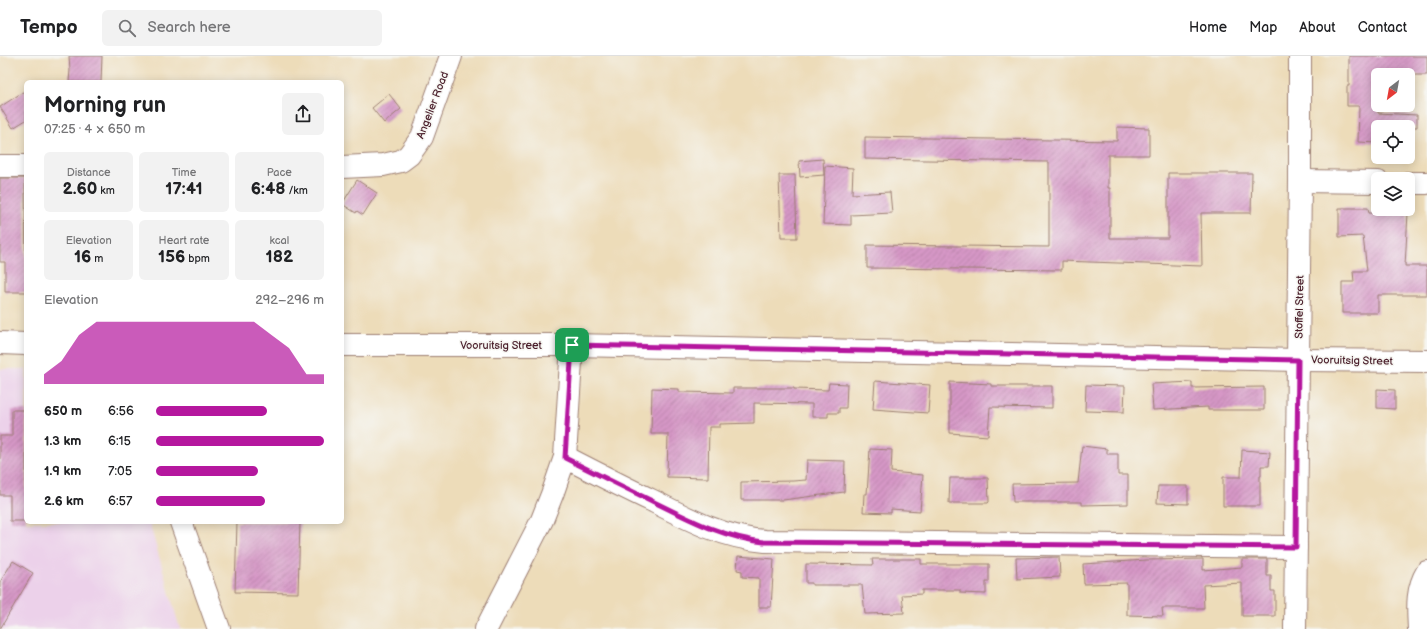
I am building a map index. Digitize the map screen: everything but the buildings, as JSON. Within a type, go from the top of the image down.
[{"type":"street","name":"Angelier Road","points":[[344,166],[383,165],[401,161],[409,155],[422,137],[451,56]]},
{"type":"street","name":"Stoffel Street","points":[[1295,629],[1300,56]]},
{"type":"street","points":[[0,166],[24,166]]},
{"type":"street","points":[[1300,181],[1371,182]]},
{"type":"street","points":[[1415,183],[1427,183]]},
{"type":"street","points":[[0,343],[24,344]]},
{"type":"street","name":"Vooruitsig Street","points":[[344,345],[572,345],[1298,360],[1427,361]]},
{"type":"street","points":[[486,629],[542,520],[565,458],[572,345]]},
{"type":"street","points":[[565,458],[692,521],[725,534],[748,540],[772,542],[1296,547]]},
{"type":"street","points":[[183,524],[219,629]]},
{"type":"street","points":[[1419,629],[1418,599],[1422,580],[1427,572]]},
{"type":"shaded area","points":[[0,369],[24,369],[24,524],[150,524],[180,629],[0,629]]},
{"type":"route","points":[[572,345],[1298,360],[1296,547],[764,542],[748,540],[725,534],[692,521],[565,458],[572,345]]}]
